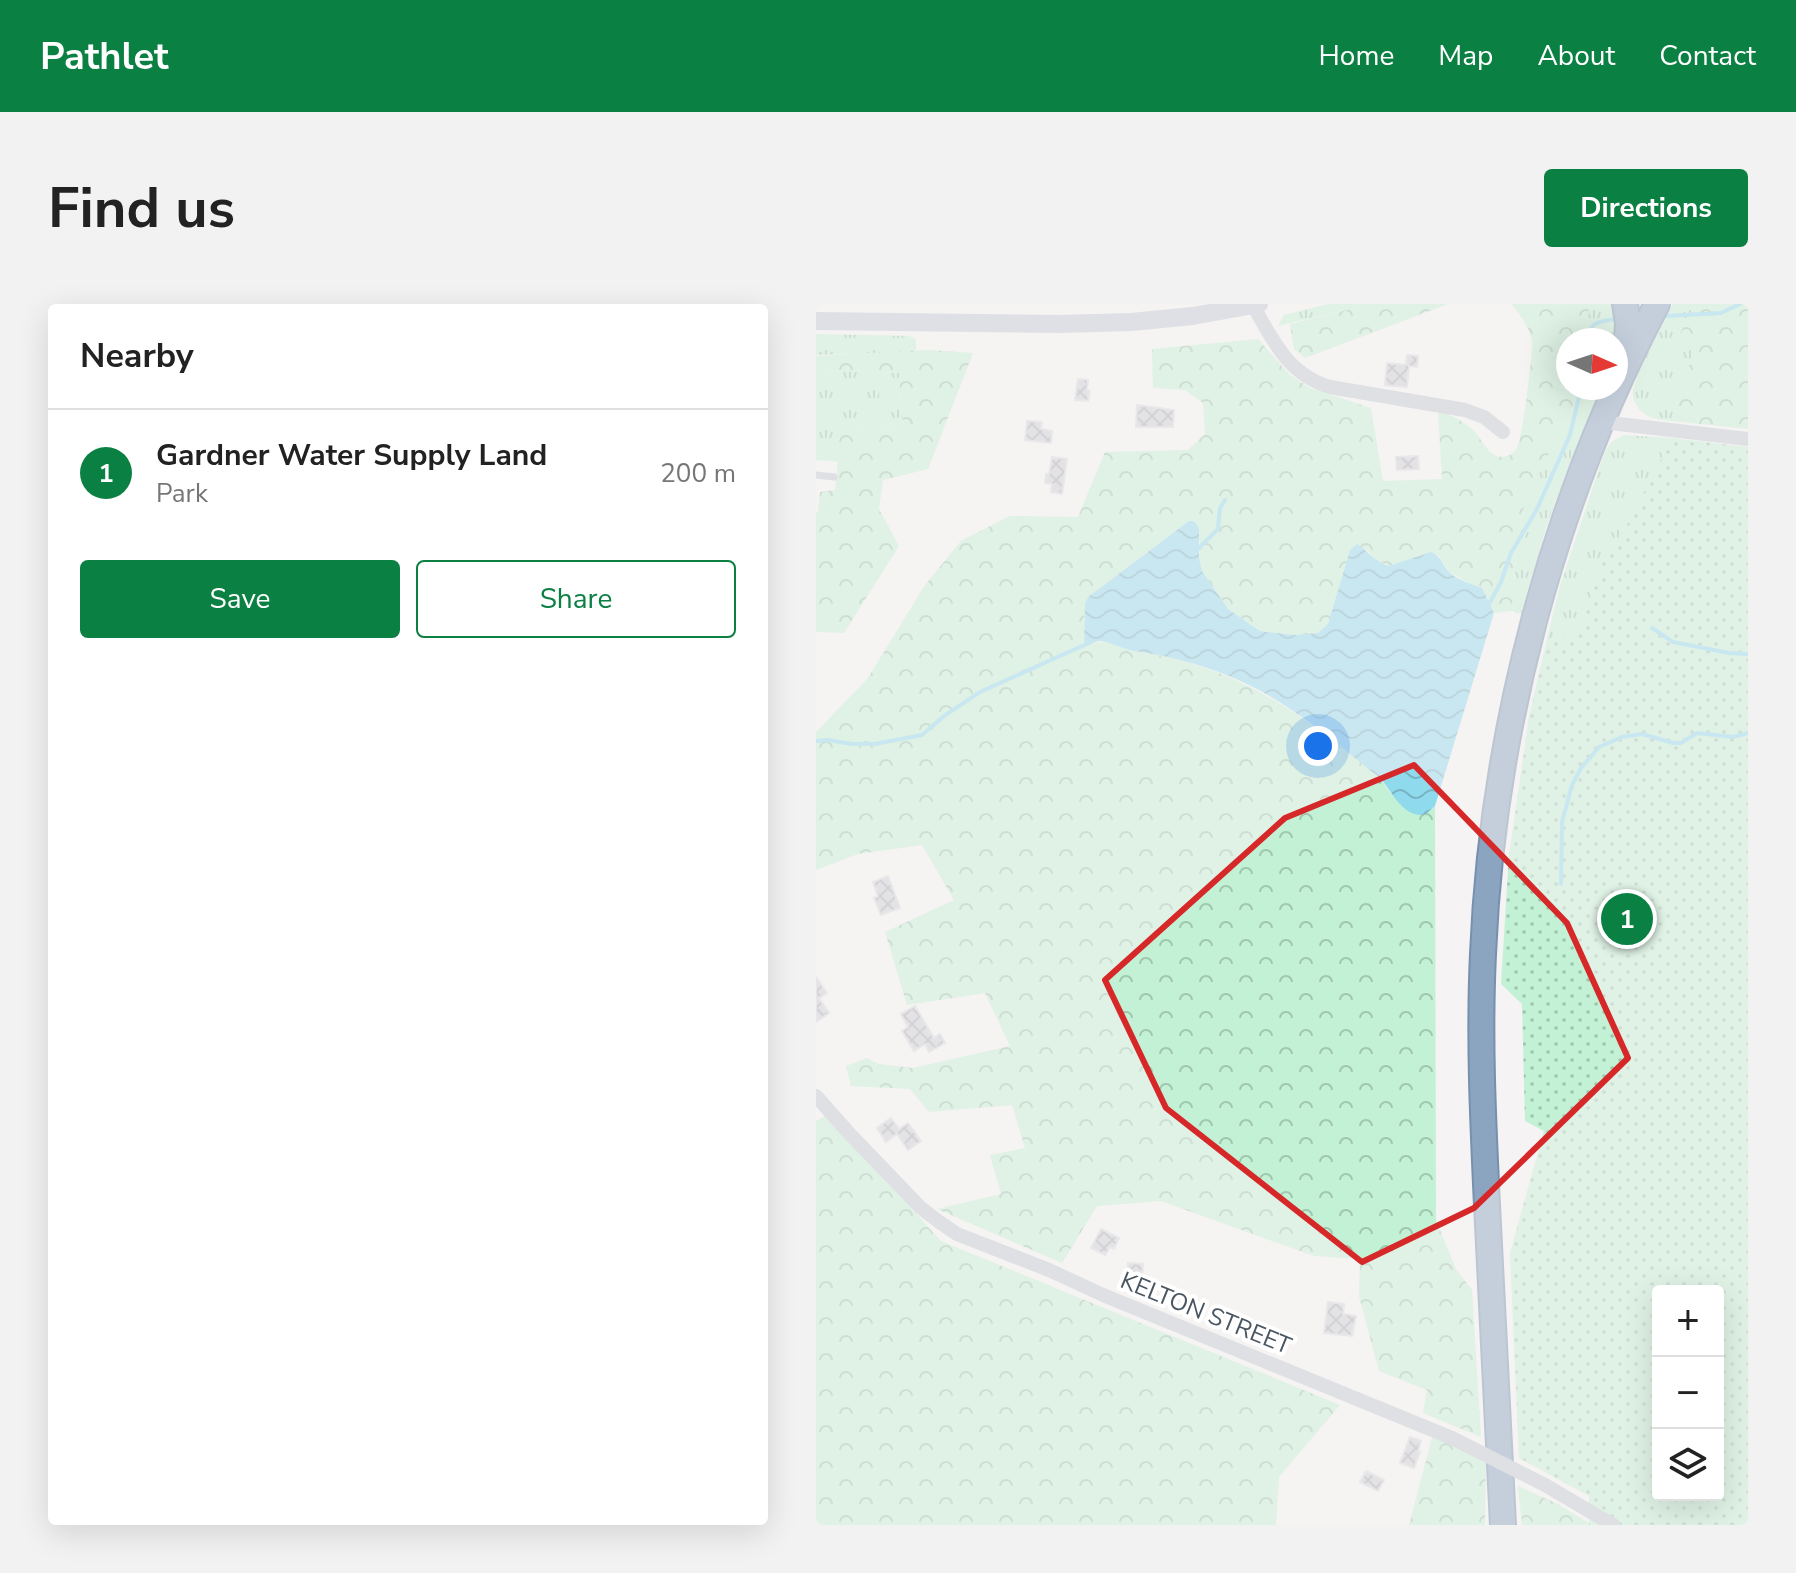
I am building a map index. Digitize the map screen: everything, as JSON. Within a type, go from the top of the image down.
[{"type":"highway","points":[[1625,304],[1628,328]]},
{"type":"highway","points":[[1628,364],[1657,304]]},
{"type":"highway","points":[[1503,1525],[1481,1086],[1487,891],[1508,742],[1531,636],[1559,541],[1612,400]]},
{"type":"street","points":[[816,321],[1131,322],[1179,318],[1256,304],[1270,337],[1282,354],[1313,381],[1330,387],[1465,410],[1484,417],[1503,432]]},
{"type":"street","points":[[1602,422],[1748,439]]},
{"type":"street","name":"KELTON STREET","points":[[816,1096],[921,1208],[957,1234],[1398,1414],[1545,1485],[1613,1525]]},
{"type":"lane","points":[[816,475],[834,477]]},
{"type":"highlighted area","points":[[1414,765],[1567,923],[1628,1058],[1474,1208],[1362,1262],[1166,1108],[1105,980],[1285,818]]},
{"type":"green space","points":[[1328,304],[1371,304],[1278,326],[1284,315]]},
{"type":"green space","points":[[1371,304],[1448,304],[1305,358],[1294,349],[1290,324]]},
{"type":"green space","points":[[1511,304],[1588,304],[1589,308],[1586,328],[1556,328],[1556,400],[1576,400],[1568,426],[1545,460],[1523,510],[1512,611],[1494,613],[1482,588],[1449,572],[1438,555],[1389,566],[1377,561],[1367,550],[1350,550],[1328,625],[1318,633],[1294,635],[1260,631],[1228,609],[1202,571],[1200,543],[1194,521],[1189,521],[1088,597],[1085,603],[1084,642],[1089,645],[1106,643],[1194,664],[1245,684],[1318,729],[1372,770],[1399,799],[1429,812],[1435,806],[1436,1220],[1456,1269],[1472,1290],[1481,1437],[1423,1413],[1427,1390],[1379,1371],[1359,1296],[1360,1259],[1314,1256],[1161,1201],[1097,1206],[1062,1263],[937,1209],[1001,1194],[990,1155],[1025,1148],[1012,1105],[929,1112],[910,1089],[851,1086],[846,1066],[867,1058],[879,1064],[913,1068],[1010,1046],[985,993],[907,1005],[885,932],[954,900],[922,845],[858,854],[816,870],[816,732],[868,678],[925,585],[961,541],[1010,516],[1078,517],[1105,452],[1188,450],[1205,434],[1203,403],[1185,390],[1153,388],[1152,349],[1258,339],[1289,374],[1310,388],[1371,408],[1383,481],[1442,479],[1438,411],[1471,428],[1492,454],[1502,457],[1517,448],[1531,362],[1532,342],[1524,322]]},
{"type":"green space","points":[[1588,304],[1619,304],[1617,328],[1586,328]]},
{"type":"green space","points":[[1673,304],[1696,304],[1680,333],[1697,340],[1672,421],[1653,418],[1643,412],[1633,396],[1643,365]]},
{"type":"green space","points":[[1696,304],[1748,304],[1748,429],[1672,421],[1697,340],[1680,333]]},
{"type":"green space","points":[[816,334],[909,336],[916,339],[916,352],[816,355]]},
{"type":"green space","points":[[929,350],[973,353],[928,469],[883,480],[879,509],[899,546],[844,633],[818,632],[816,512],[820,492],[835,490],[838,462],[833,461],[844,425],[904,427],[899,373],[816,370],[816,356]]},
{"type":"green space","points":[[816,370],[899,373],[899,378],[879,379],[880,407],[900,407],[904,427],[844,425],[833,461],[816,460]]},
{"type":"green space","points":[[879,378],[899,378],[900,407],[880,408]]},
{"type":"green space","points":[[1576,400],[1597,400],[1546,528],[1521,614],[1512,611],[1523,510],[1545,460],[1568,426]]},
{"type":"green space","points":[[1624,435],[1672,438],[1628,523],[1601,563],[1579,636],[1547,639],[1559,589],[1604,454],[1611,442]]},
{"type":"green space","points":[[1672,438],[1748,447],[1748,1525],[1589,1525],[1589,1496],[1519,1458],[1510,1253],[1544,1131],[1525,1121],[1522,1004],[1501,984],[1509,855],[1529,717],[1547,639],[1579,636],[1601,563],[1628,523]]},
{"type":"green space","points":[[827,1115],[941,1241],[1340,1405],[1279,1477],[1276,1525],[816,1525],[816,1121]]},
{"type":"green space","points":[[1434,1430],[1486,1454],[1485,1525],[1409,1525]]},
{"type":"green space","points":[[1518,1486],[1558,1504],[1592,1525],[1522,1525]]},
{"type":"water","points":[[1189,521],[1194,521],[1199,528],[1202,571],[1228,609],[1260,631],[1294,635],[1318,633],[1328,624],[1350,550],[1357,544],[1376,560],[1389,566],[1431,552],[1453,575],[1482,588],[1494,613],[1435,806],[1430,811],[1420,815],[1407,810],[1377,775],[1296,713],[1251,686],[1180,660],[1103,641],[1089,645],[1084,642],[1085,603],[1088,597]]},
{"type":"building","points":[[1407,355],[1418,356],[1417,367],[1409,366],[1407,387],[1385,385],[1387,363],[1406,365]]},
{"type":"building","points":[[1078,379],[1088,380],[1088,401],[1075,400]]},
{"type":"building","points":[[1137,405],[1174,410],[1173,427],[1136,427]]},
{"type":"building","points":[[1027,421],[1042,422],[1041,429],[1052,431],[1051,443],[1025,440]]},
{"type":"building","points":[[1418,456],[1419,469],[1397,470],[1396,457]]},
{"type":"building","points":[[1052,457],[1067,459],[1062,494],[1051,492],[1052,484],[1045,483]]},
{"type":"building","points":[[888,876],[900,908],[881,915],[874,898],[878,896],[873,882]]},
{"type":"building","points":[[816,977],[827,993],[819,998],[829,1013],[816,1022]]},
{"type":"building","points":[[915,1006],[934,1038],[940,1034],[945,1043],[929,1052],[925,1044],[914,1051],[902,1031],[908,1027],[901,1014]]},
{"type":"building","points":[[891,1118],[899,1129],[908,1123],[921,1141],[908,1150],[897,1134],[886,1142],[877,1128]]},
{"type":"building","points":[[1101,1229],[1119,1238],[1114,1249],[1110,1247],[1105,1255],[1091,1248]]},
{"type":"building","points":[[1128,1263],[1143,1264],[1142,1278],[1127,1277]]},
{"type":"building","points":[[1328,1302],[1344,1304],[1343,1314],[1356,1316],[1352,1336],[1324,1333]]},
{"type":"building","points":[[1410,1437],[1421,1441],[1414,1468],[1400,1463]]},
{"type":"building","points":[[1366,1471],[1384,1480],[1378,1491],[1360,1482]]},
{"type":"waterway","points":[[1667,316],[1721,313],[1740,304]]},
{"type":"waterway","points":[[1592,328],[1596,323],[1616,319]]},
{"type":"waterway","points":[[1489,604],[1570,435],[1578,400]]},
{"type":"waterway","points":[[1198,549],[1218,529],[1220,508],[1225,500]]},
{"type":"waterway","points":[[1652,628],[1673,642],[1748,654]]},
{"type":"waterway","points":[[816,741],[875,744],[922,735],[980,692],[1091,642]]},
{"type":"waterway","points":[[1561,884],[1562,822],[1572,785],[1581,768],[1599,747],[1622,737],[1642,734],[1681,743],[1697,733],[1733,737],[1748,733]]},
{"type":"place","name":"Gardner Water Supply Land","points":[[1627,919]]}]
